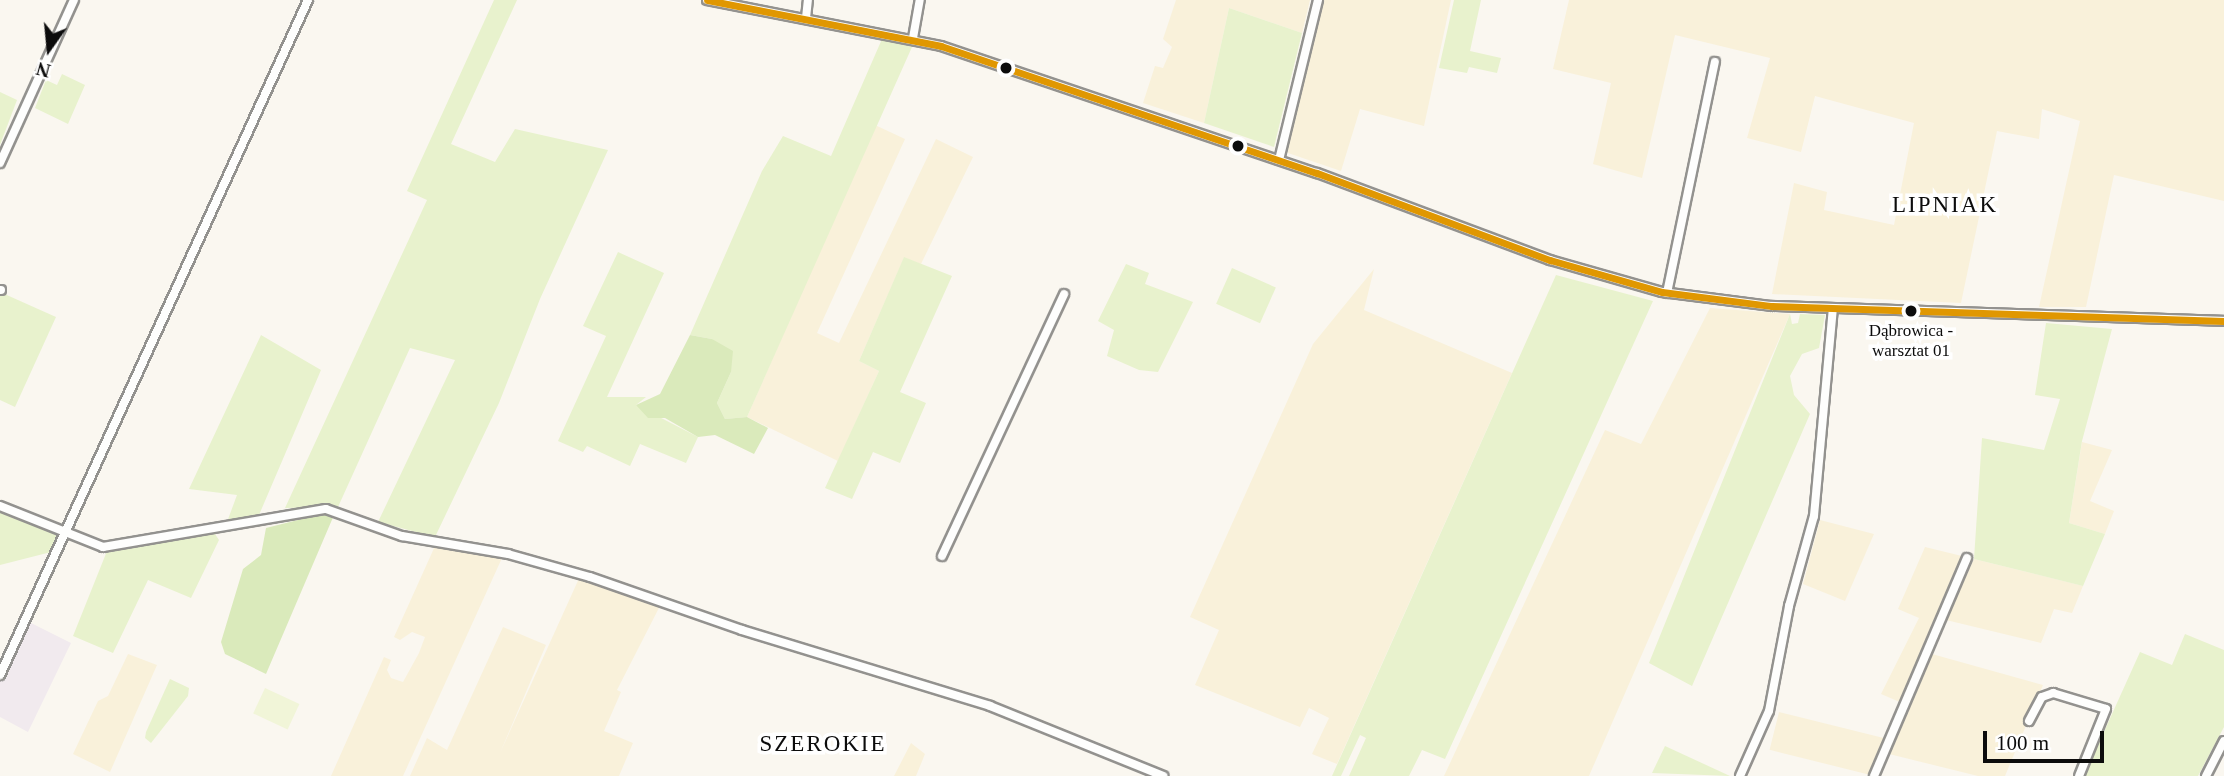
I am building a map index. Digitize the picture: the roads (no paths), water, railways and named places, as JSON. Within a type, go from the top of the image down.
[{"type":"street","points":[[0,163],[73,2],[63,0]]},
{"type":"street","points":[[0,675],[68,533],[308,0]]},
{"type":"street","points":[[707,0],[913,38],[1279,160],[1523,251],[1668,293],[1733,304],[2224,321]]},
{"type":"street","points":[[806,18],[808,0]]},
{"type":"street","points":[[913,38],[920,0]]},
{"type":"street","points":[[1279,160],[1318,0]]},
{"type":"street","points":[[1668,293],[1715,62]]},
{"type":"street","points":[[942,556],[1064,294]]},
{"type":"street","points":[[1740,776],[1771,705],[1788,606],[1814,516],[1833,309]]},
{"type":"street","points":[[0,506],[103,547],[326,509],[392,534],[508,554],[590,577],[742,630],[990,706],[1163,776]]},
{"type":"street","points":[[1874,776],[1967,558]]},
{"type":"street","points":[[2029,721],[2042,696],[2053,693],[2106,709],[2080,776]]},
{"type":"street","points":[[2206,776],[2224,741]]},
{"type":"place","name":"Dąbrowica - warsztat 01","points":[[1911,311]]},
{"type":"district","name":"LIPNIAK","points":[[1945,205]]},
{"type":"district","name":"SZEROKIE","points":[[823,744]]}]
